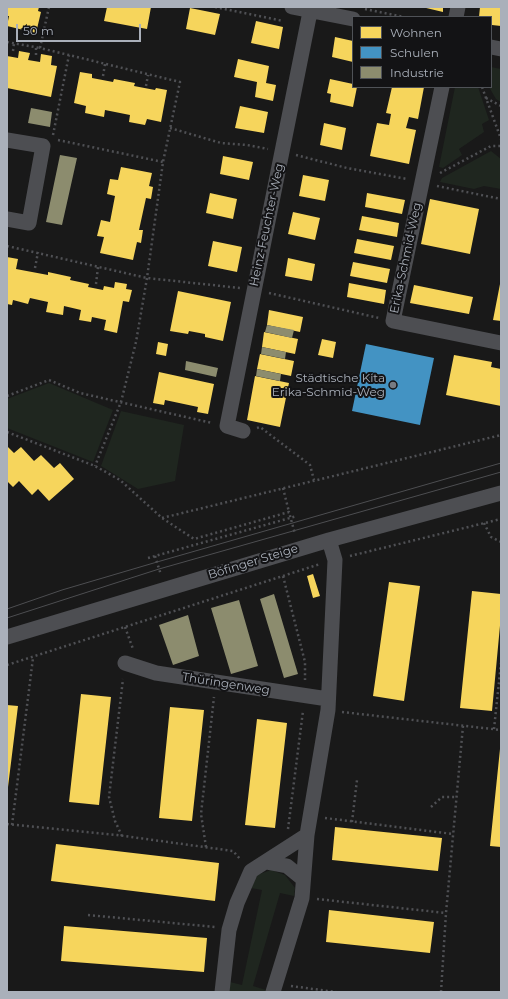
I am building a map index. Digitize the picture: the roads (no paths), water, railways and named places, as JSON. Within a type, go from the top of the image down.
[{"type":"street","points":[[292,7],[357,14]]},
{"type":"street","name":"Heinz-Feuchter-Weg","points":[[243,431],[226,426],[311,9]]},
{"type":"street","name":"Erika-Schmid-Weg","points":[[442,88],[393,321],[501,343]]},
{"type":"street","points":[[7,140],[43,146],[29,223],[7,219]]},
{"type":"street","name":"Böfinger Steige","points":[[7,637],[329,540],[501,493]]},
{"type":"street","points":[[273,992],[302,898],[307,835],[328,705],[335,560],[329,540]]},
{"type":"street","name":"Thüringenweg","points":[[125,663],[156,673],[305,696],[328,705]]},
{"type":"street","points":[[222,992],[229,930],[237,903],[251,871],[307,835]]},
{"type":"street","points":[[266,862],[287,866],[303,879]]},
{"type":"tram line","points":[[7,609],[62,590],[501,463]]},
{"type":"tram line","points":[[7,618],[159,569],[501,472]]},
{"type":"place","name":"Städtische Kita Erika-Schmid-Weg","points":[[393,385]]}]
